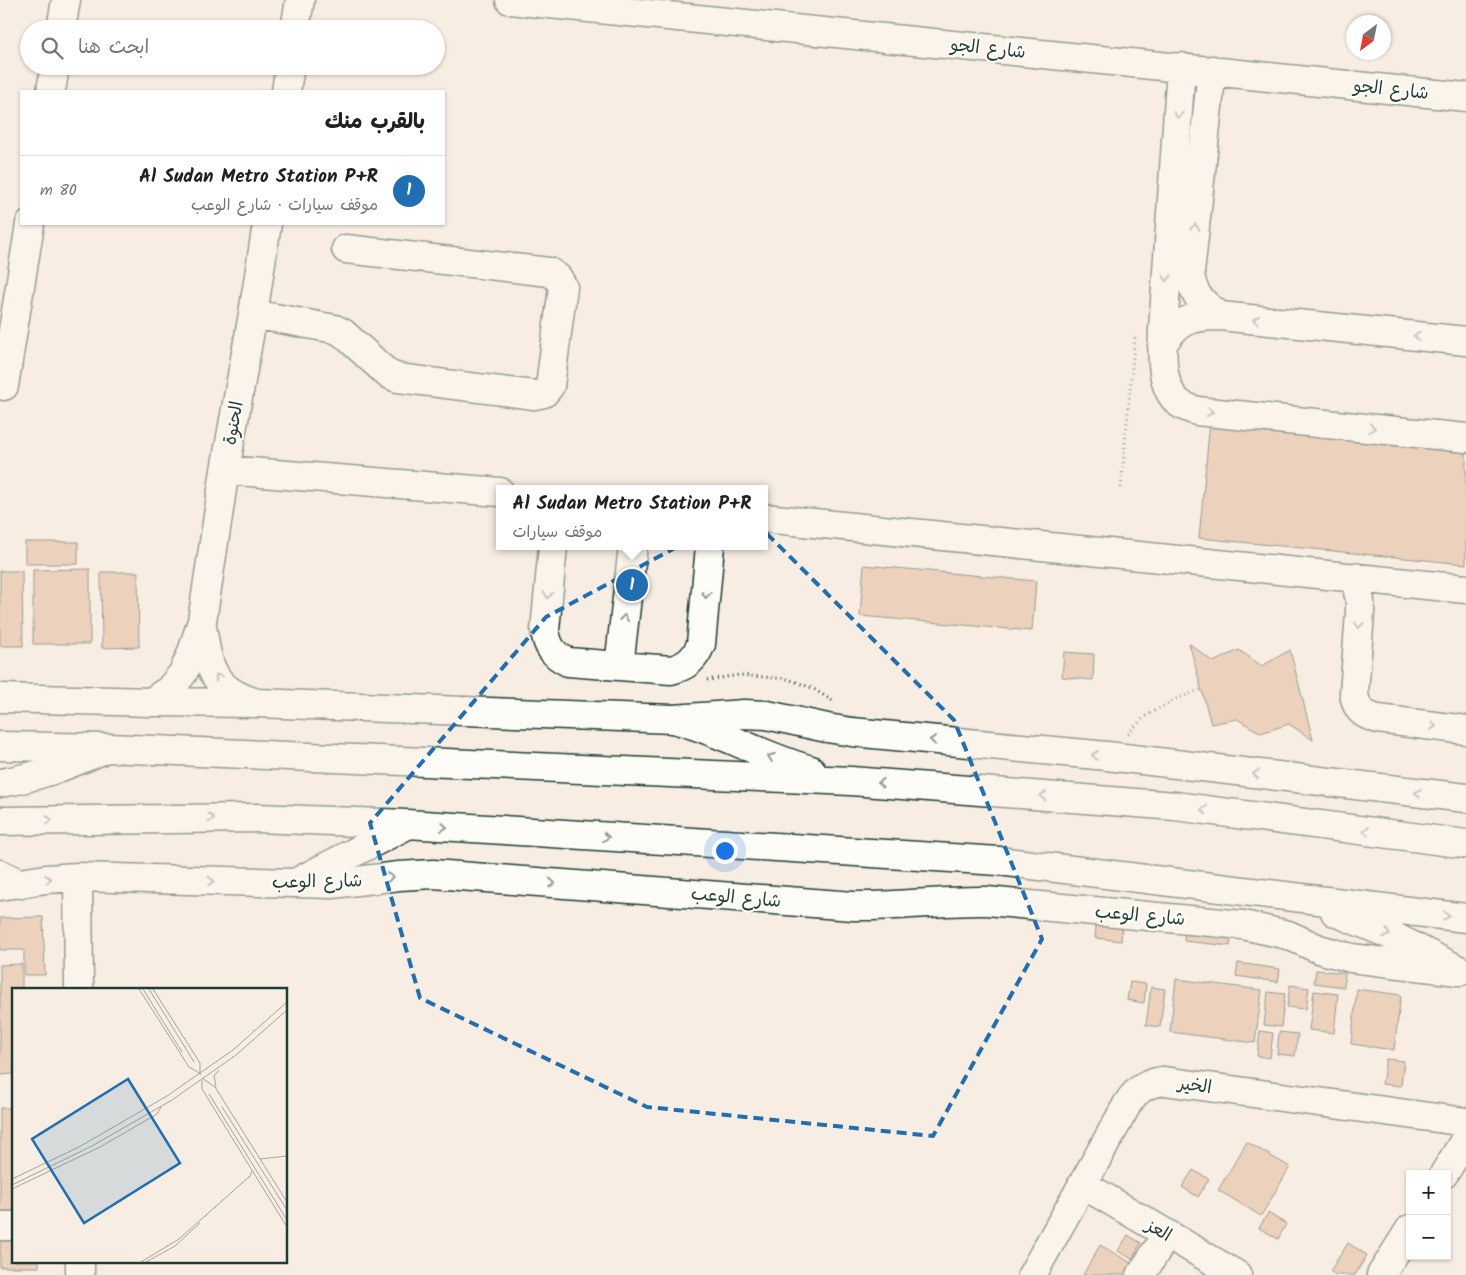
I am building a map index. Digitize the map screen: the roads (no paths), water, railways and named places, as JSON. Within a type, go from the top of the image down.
[{"type":"street","points":[[63,20],[66,0]]},
{"type":"street","points":[[297,20],[300,0]]},
{"type":"street","name":"شارع الجو","points":[[510,0],[537,1],[1466,97]]},
{"type":"street","points":[[1181,67],[1162,346],[1167,386],[1172,396],[1179,403],[1197,411],[1466,438]]},
{"type":"street","points":[[1212,70],[1190,273],[1194,291],[1202,301],[1220,316]]},
{"type":"street","points":[[52,90],[55,75]]},
{"type":"street","points":[[286,90],[289,75]]},
{"type":"street","points":[[4,386],[30,225]]},
{"type":"street","name":"الحنوة","points":[[151,702],[169,690],[184,673],[202,622],[225,470],[267,225]]},
{"type":"street","points":[[253,314],[335,329],[343,333],[388,374],[398,378],[534,396],[544,393],[550,386],[563,287],[558,278],[549,272],[346,249]]},
{"type":"street","points":[[1162,346],[1168,335],[1186,320],[1204,316],[1220,316],[1466,341]]},
{"type":"street","points":[[225,470],[496,492]]},
{"type":"street","points":[[768,518],[1466,589]]},
{"type":"street","points":[[553,550],[544,630],[551,650],[558,657],[568,662],[671,670],[681,668],[690,662],[697,654],[701,644],[710,550]]},
{"type":"street","points":[[619,666],[633,550]]},
{"type":"street","points":[[1355,577],[1360,601],[1360,613],[1354,693],[1355,702],[1360,711],[1368,717],[1378,719],[1466,730]]},
{"type":"street","name":"الحنوة","points":[[202,622],[208,660],[215,676],[241,698],[257,703]]},
{"type":"street","points":[[0,698],[257,703],[672,719],[744,714],[767,715],[852,732],[1107,756],[1466,798]]},
{"type":"street","points":[[672,719],[695,724],[716,732],[792,765],[851,781]]},
{"type":"street","points":[[0,746],[109,748],[851,781],[1175,806],[1466,844]]},
{"type":"street","points":[[0,783],[19,780],[65,766],[109,748]]},
{"type":"street","name":"شارع الوعب","points":[[0,821],[256,818],[407,824],[999,861],[1466,918]]},
{"type":"street","points":[[295,883],[407,824]]},
{"type":"street","name":"شارع الوعب","points":[[7,881],[78,877],[332,884],[433,874],[853,906],[895,906],[958,901],[987,901],[1243,925],[1288,935],[1319,949],[1351,958],[1463,971]]},
{"type":"street","points":[[78,877],[79,988]]},
{"type":"street","points":[[1293,898],[1383,932],[1463,971]]},
{"type":"street","name":"الخير","points":[[1032,1275],[1134,1094],[1153,1082],[1164,1081],[1466,1122]]},
{"type":"street","points":[[1446,1170],[1466,1138]]},
{"type":"street","name":"العز","points":[[1082,1184],[1237,1275]]},
{"type":"street","points":[[1141,1275],[1167,1234]]},
{"type":"street","points":[[1382,1275],[1406,1236]]},
{"type":"street","points":[[80,1262],[80,1275]]},
{"type":"place","name":"Al Sudan Metro Station P+R","points":[[632,585]]}]
